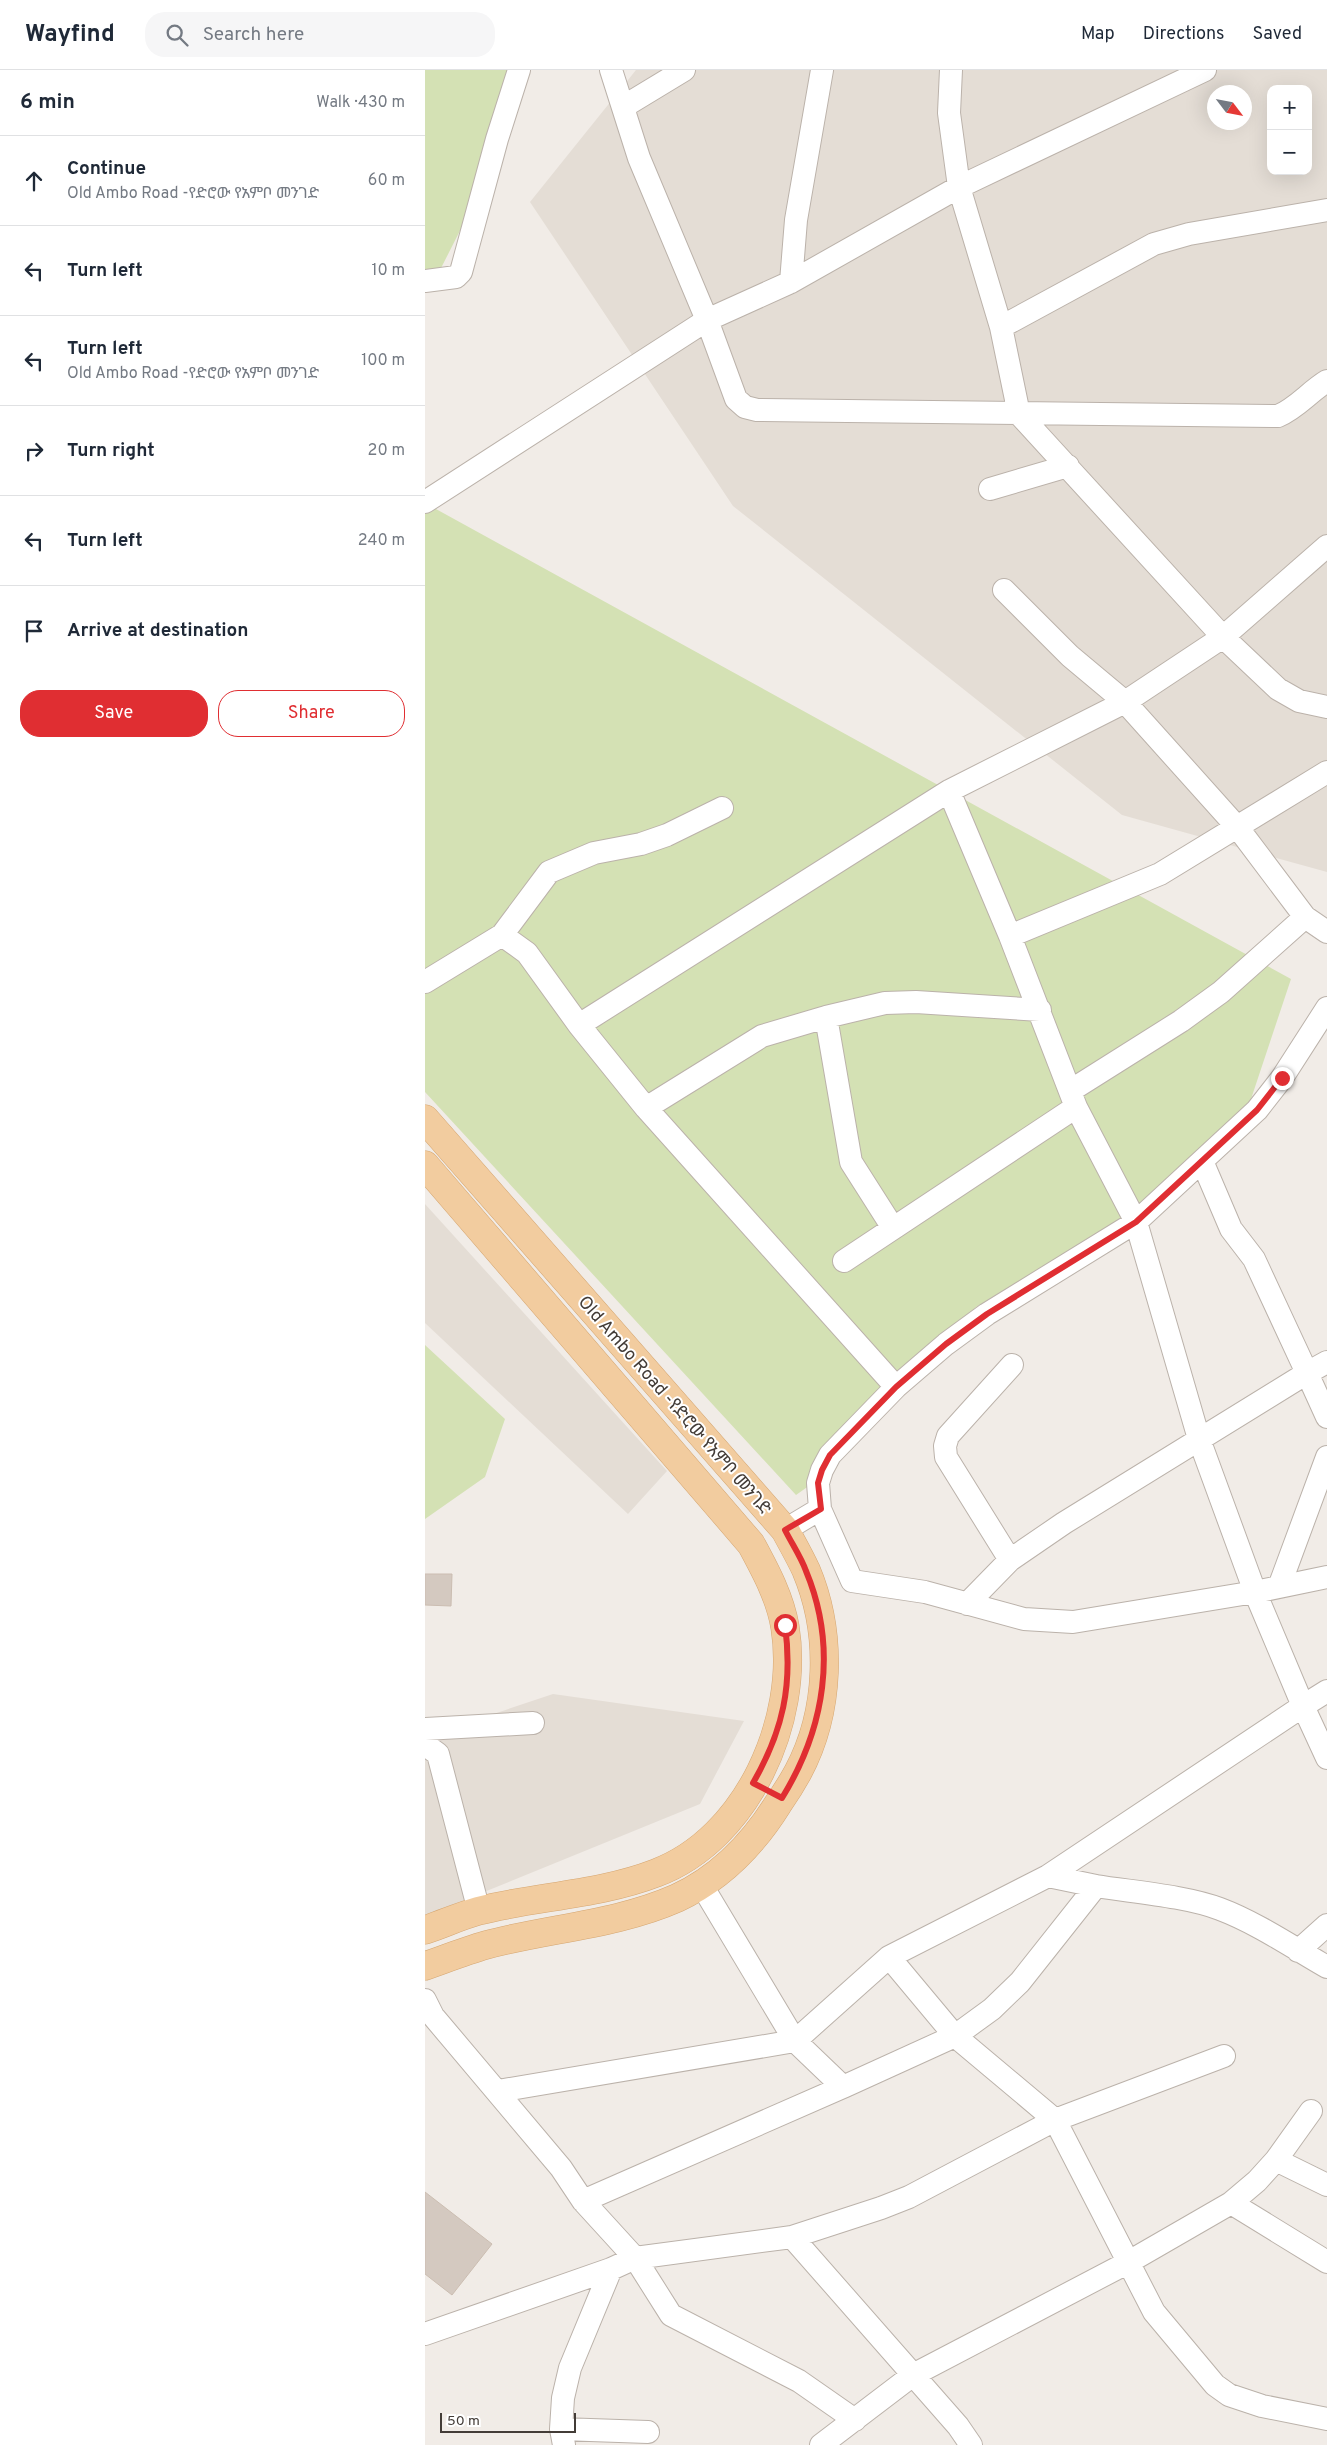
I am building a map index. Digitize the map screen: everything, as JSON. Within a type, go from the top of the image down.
[{"type":"main road","name":"Old Ambo Road -የድሮው የአምቦ መንገድ","points":[[425,1119],[785,1530],[806,1570],[817,1602],[823,1639],[824,1670],[821,1701],[814,1733],[798,1772],[762,1830],[740,1854],[701,1884],[677,1898],[649,1908],[604,1921],[486,1945],[425,1966]]},
{"type":"main road","name":"Old Ambo Road -የድሮው የአምቦ መንገድ","points":[[425,1930],[479,1911],[627,1884],[658,1872],[685,1858],[713,1836],[735,1812],[753,1783],[768,1757],[783,1713],[788,1688],[788,1651],[785,1625],[773,1586],[751,1544],[429,1176]]},
{"type":"main road","points":[[753,1783],[782,1798]]},
{"type":"street","points":[[425,281],[457,277],[461,272],[497,139],[519,70]]},
{"type":"street","points":[[611,70],[639,158],[707,320],[736,399],[745,407],[757,410],[1278,416],[1291,410],[1313,390],[1327,381]]},
{"type":"street","points":[[623,107],[684,70]]},
{"type":"street","points":[[791,282],[796,220],[822,70]]},
{"type":"street","points":[[951,70],[949,113],[959,187],[1001,327],[1019,414],[1223,637],[1278,689],[1299,701],[1327,707]]},
{"type":"street","points":[[425,502],[707,320],[791,282],[959,187],[1205,70]]},
{"type":"street","points":[[1001,327],[1154,244],[1189,234],[1327,210]]},
{"type":"street","points":[[990,489],[1068,466]]},
{"type":"street","points":[[579,1025],[949,790],[1125,702],[1223,637],[1327,546]]},
{"type":"street","points":[[1004,590],[1070,656],[1125,702],[1238,828],[1305,917],[1327,932]]},
{"type":"street","points":[[1010,936],[1160,874],[1327,772]]},
{"type":"street","points":[[949,790],[1040,1010],[1073,1099],[1136,1222],[1199,1439],[1255,1592],[1327,1758]]},
{"type":"street","points":[[425,982],[502,935],[549,872],[594,853],[641,844],[667,835],[722,808]]},
{"type":"street","points":[[844,1261],[893,1228],[1221,992],[1305,917]]},
{"type":"street","points":[[502,935],[527,953],[579,1025],[646,1108],[896,1387]]},
{"type":"street","points":[[646,1108],[763,1036],[826,1017],[885,1004],[916,1002],[1040,1010]]},
{"type":"street","points":[[1327,1008],[1282,1078],[1257,1110],[1136,1222],[987,1314],[946,1344],[896,1387],[830,1455],[818,1483],[821,1509],[852,1581],[925,1592],[1024,1619],[1073,1622],[1255,1592],[1327,1577]]},
{"type":"street","points":[[826,1017],[851,1162],[893,1228]]},
{"type":"street","points":[[1202,1161],[1231,1229],[1254,1259],[1327,1417]]},
{"type":"street","points":[[967,1604],[1010,1560],[1064,1523],[1327,1362]]},
{"type":"street","points":[[1010,1560],[946,1457],[945,1446],[948,1436],[1012,1365]]},
{"type":"street","points":[[1279,1587],[1327,1456]]},
{"type":"street","points":[[785,1530],[821,1509]]},
{"type":"street","points":[[498,2091],[795,2041],[889,1957],[1048,1876],[1327,1691]]},
{"type":"street","points":[[479,1911],[438,1754],[427,1746],[425,1730],[533,1723]]},
{"type":"street","points":[[1048,1876],[1219,1908],[1245,1920],[1327,1967]]},
{"type":"street","points":[[701,1884],[795,2041],[843,2087]]},
{"type":"street","points":[[583,2201],[955,2036],[992,2009],[1020,1982],[1096,1886]]},
{"type":"street","points":[[1298,1951],[1327,1925]]},
{"type":"street","points":[[889,1957],[955,2036],[1055,2120],[1127,2263],[1154,2312],[1215,2385],[1229,2395],[1262,2406],[1327,2418]]},
{"type":"street","points":[[425,2000],[433,2016],[561,2168],[583,2201],[635,2258],[671,2315],[799,2381],[855,2420]]},
{"type":"street","points":[[425,2334],[611,2269],[635,2258],[792,2237],[909,2197],[1055,2120],[1224,2056]]},
{"type":"street","points":[[821,2445],[913,2375],[1127,2263],[1231,2203],[1257,2181],[1276,2160],[1311,2111]]},
{"type":"street","points":[[1276,2160],[1327,2186]]},
{"type":"street","points":[[1231,2203],[1327,2262]]},
{"type":"street","points":[[792,2237],[958,2426],[971,2445]]},
{"type":"street","points":[[611,2269],[570,2368],[563,2398],[563,2437],[648,2432]]},
{"type":"shaded area","points":[[636,70],[1327,70],[1327,872],[1122,815],[733,506],[530,202]]},
{"type":"shaded area","points":[[425,1204],[667,1471],[628,1514],[425,1323]]},
{"type":"shaded area","points":[[553,1694],[744,1721],[700,1804],[425,1916],[425,1737]]},
{"type":"green space","points":[[425,70],[530,70],[500,152],[439,272],[425,293]]},
{"type":"green space","points":[[425,503],[1291,979],[1241,1129],[1109,1230],[976,1307],[899,1379],[813,1483],[796,1495],[425,1092]]},
{"type":"green space","points":[[425,1345],[505,1419],[485,1477],[425,1519]]},
{"type":"building","points":[[425,1574],[452,1574],[451,1606],[425,1605]]},
{"type":"building","points":[[425,2192],[492,2244],[452,2295],[425,2274]]},
{"type":"route","points":[[785,1625],[788,1651],[788,1688],[783,1713],[768,1757],[753,1783],[782,1798],[798,1772],[814,1733],[821,1701],[824,1670],[823,1639],[817,1602],[806,1570],[785,1530],[821,1509],[818,1483],[830,1455],[896,1387],[946,1344],[987,1314],[1136,1222],[1257,1110],[1282,1078]]}]
